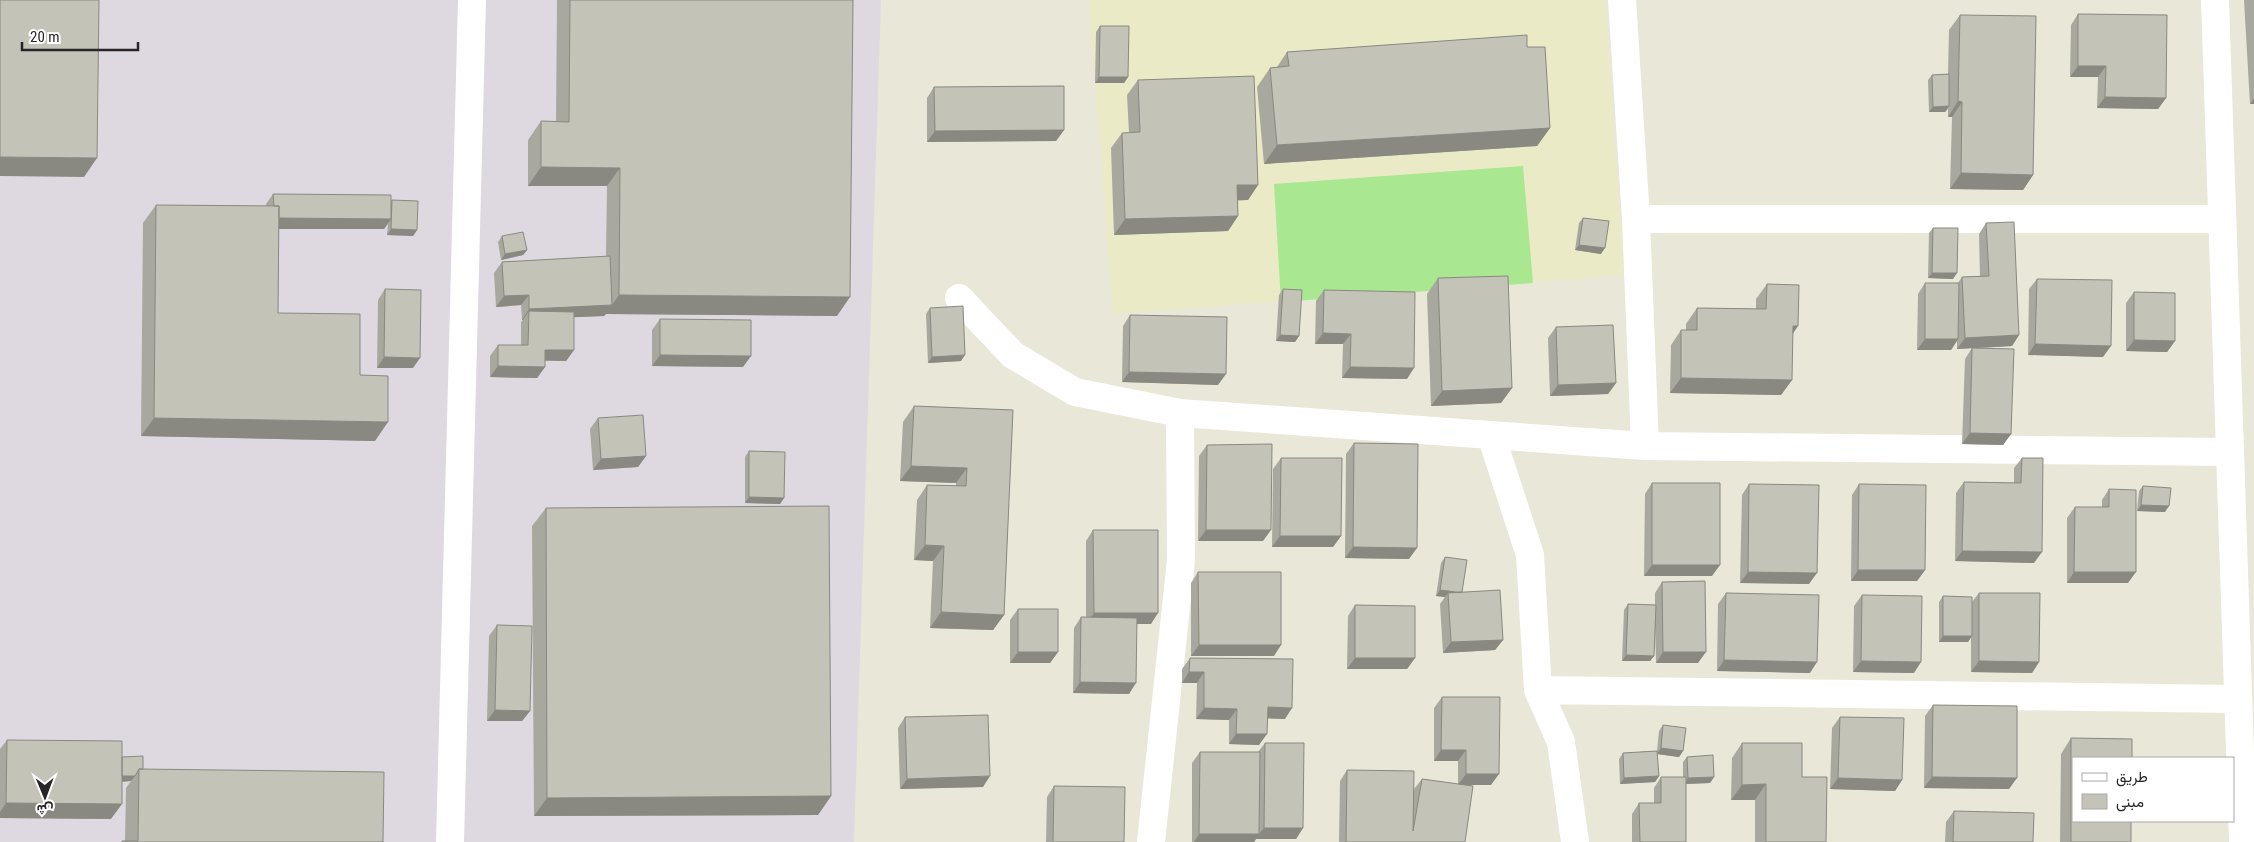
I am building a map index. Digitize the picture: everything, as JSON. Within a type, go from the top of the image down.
[{"type":"street","points":[[450,842],[472,0]]},
{"type":"street","points":[[1622,0],[1636,219],[1644,446]]},
{"type":"street","points":[[2215,0],[2243,842]]},
{"type":"street","points":[[1636,219],[2222,219]]},
{"type":"street","points":[[959,298],[1013,355],[1075,392],[1180,413],[1644,446],[2230,452]]},
{"type":"street","points":[[1151,842],[1180,560],[1180,413]]},
{"type":"street","points":[[1491,435],[1530,555],[1538,690],[1561,742],[1575,842]]},
{"type":"street","points":[[1538,690],[2238,699]]},
{"type":"shaded area","points":[[0,0],[881,0],[854,842],[0,842]]},
{"type":"shaded area","points":[[1089,0],[1605,0],[1624,275],[1113,314]]},
{"type":"green space","points":[[1523,166],[1533,283],[1281,302],[1274,184]]},
{"type":"building","points":[[0,0],[99,0],[97,158],[0,157]]},
{"type":"building","points":[[570,0],[853,0],[850,297],[619,295],[620,168],[541,167],[541,121],[569,122]]},
{"type":"building","points":[[2078,14],[2167,15],[2166,98],[2105,97],[2106,66],[2078,66]]},
{"type":"building","points":[[1960,15],[2036,16],[2033,175],[1961,173],[1962,102],[1958,101]]},
{"type":"building","points":[[1100,26],[1129,26],[1128,77],[1099,77]]},
{"type":"building","points":[[1527,35],[1527,47],[1545,47],[1550,128],[1277,145],[1270,68],[1289,66],[1287,52]]},
{"type":"building","points":[[1949,74],[1949,106],[1933,107],[1932,75]]},
{"type":"building","points":[[1254,76],[1258,185],[1237,185],[1238,216],[1125,219],[1122,133],[1140,132],[1138,80]]},
{"type":"building","points":[[1064,86],[1064,130],[935,131],[934,87]]},
{"type":"building","points":[[273,194],[391,195],[391,219],[279,218],[279,206],[274,206]]},
{"type":"building","points":[[392,200],[418,201],[417,230],[391,229]]},
{"type":"building","points":[[156,205],[279,206],[278,313],[360,314],[360,375],[388,376],[388,422],[154,418]]},
{"type":"building","points":[[1583,218],[1609,221],[1605,248],[1579,245]]},
{"type":"building","points":[[2014,222],[2019,335],[1965,338],[1962,277],[1989,276],[1986,223]]},
{"type":"building","points":[[1933,228],[1958,228],[1957,273],[1932,273]]},
{"type":"building","points":[[523,232],[527,250],[505,254],[502,236]]},
{"type":"building","points":[[610,256],[612,305],[529,309],[529,295],[504,296],[502,262]]},
{"type":"building","points":[[1508,276],[1512,388],[1442,391],[1438,278]]},
{"type":"building","points":[[2037,279],[2112,280],[2111,346],[2035,344]]},
{"type":"building","points":[[1925,283],[1959,283],[1958,339],[1925,339]]},
{"type":"building","points":[[1767,284],[1799,285],[1798,326],[1793,326],[1792,380],[1681,378],[1681,330],[1697,330],[1697,308],[1766,309]]},
{"type":"building","points":[[385,289],[421,290],[420,358],[384,357]]},
{"type":"building","points":[[1283,289],[1302,290],[1299,336],[1280,335]]},
{"type":"building","points":[[1324,290],[1415,292],[1414,368],[1350,367],[1351,334],[1323,333]]},
{"type":"building","points":[[2134,292],[2175,293],[2175,341],[2134,340]]},
{"type":"building","points":[[963,306],[965,355],[932,357],[930,308]]},
{"type":"building","points":[[529,311],[574,312],[574,350],[545,350],[545,367],[498,366],[498,345],[528,345]]},
{"type":"building","points":[[1130,315],[1227,317],[1226,374],[1129,372]]},
{"type":"building","points":[[660,319],[751,320],[751,356],[660,355]]},
{"type":"building","points":[[1613,325],[1616,383],[1558,385],[1556,327]]},
{"type":"building","points":[[1972,348],[2014,349],[2011,434],[1970,433]]},
{"type":"building","points":[[914,406],[1013,410],[1004,615],[941,612],[944,546],[925,545],[927,485],[966,486],[967,468],[911,466]]},
{"type":"building","points":[[643,415],[646,456],[601,459],[598,418]]},
{"type":"building","points":[[1354,443],[1418,444],[1417,548],[1353,547]]},
{"type":"building","points":[[1272,444],[1271,530],[1206,530],[1207,445]]},
{"type":"building","points":[[749,451],[785,452],[784,498],[749,497]]},
{"type":"building","points":[[1281,458],[1342,458],[1341,536],[1280,536]]},
{"type":"building","points":[[2022,458],[2043,458],[2042,552],[1962,551],[1964,482],[2021,483]]},
{"type":"building","points":[[1652,483],[1720,483],[1720,565],[1652,565]]},
{"type":"building","points":[[1749,484],[1819,485],[1817,573],[1748,572]]},
{"type":"building","points":[[1859,484],[1926,485],[1925,570],[1858,570]]},
{"type":"building","points":[[2143,486],[2171,488],[2169,506],[2141,505]]},
{"type":"building","points":[[2109,489],[2136,490],[2136,572],[2074,572],[2075,507],[2109,507]]},
{"type":"building","points":[[829,506],[831,796],[547,798],[546,508]]},
{"type":"building","points":[[1093,530],[1158,530],[1158,613],[1094,613]]},
{"type":"building","points":[[1445,557],[1467,560],[1462,592],[1440,590]]},
{"type":"building","points":[[1198,572],[1281,572],[1281,645],[1199,645]]},
{"type":"building","points":[[1705,581],[1706,652],[1663,652],[1662,582]]},
{"type":"building","points":[[1500,590],[1503,640],[1451,642],[1448,593]]},
{"type":"building","points":[[1726,593],[1819,595],[1817,662],[1724,660]]},
{"type":"building","points":[[1979,593],[2040,593],[2039,662],[1979,661]]},
{"type":"building","points":[[1862,595],[1922,596],[1921,662],[1861,661]]},
{"type":"building","points":[[1943,596],[1972,597],[1972,636],[1943,636]]},
{"type":"building","points":[[1628,604],[1656,605],[1654,656],[1626,655]]},
{"type":"building","points":[[1355,605],[1415,606],[1415,658],[1355,658]]},
{"type":"building","points":[[1018,609],[1058,609],[1058,652],[1018,652]]},
{"type":"building","points":[[1081,617],[1137,618],[1136,683],[1080,682]]},
{"type":"building","points":[[497,625],[532,626],[530,711],[495,710]]},
{"type":"building","points":[[1190,658],[1293,659],[1292,708],[1268,707],[1267,734],[1236,734],[1237,709],[1204,708],[1204,672],[1189,672]]},
{"type":"building","points":[[1442,697],[1500,697],[1499,774],[1466,774],[1466,750],[1441,750]]},
{"type":"building","points":[[1933,705],[2017,706],[2017,778],[1932,777]]},
{"type":"building","points":[[988,715],[990,776],[907,779],[905,717]]},
{"type":"building","points":[[1840,717],[1904,718],[1902,780],[1838,778]]},
{"type":"building","points":[[1663,725],[1686,728],[1683,751],[1661,748]]},
{"type":"building","points":[[2071,738],[2132,739],[2132,757],[2072,757],[2072,822],[2131,822],[2131,842],[2071,842]]},
{"type":"building","points":[[7,740],[122,741],[122,804],[6,803]]},
{"type":"building","points":[[1265,743],[1304,743],[1303,828],[1264,828]]},
{"type":"building","points":[[1742,743],[1802,743],[1802,777],[1827,777],[1826,842],[1766,842],[1766,784],[1742,785]]},
{"type":"building","points":[[1657,751],[1659,776],[1624,778],[1623,753]]},
{"type":"building","points":[[1200,752],[1260,752],[1259,834],[1199,834]]},
{"type":"building","points":[[1713,755],[1714,777],[1688,778],[1687,757]]},
{"type":"building","points":[[143,756],[143,769],[139,769],[135,776],[122,776],[122,757]]},
{"type":"building","points":[[139,769],[384,772],[383,842],[122,842],[138,841]]},
{"type":"building","points":[[1347,770],[1414,771],[1413,831],[1422,779],[1473,786],[1465,842],[1346,842]]},
{"type":"building","points":[[1661,777],[1686,777],[1686,842],[1640,842],[1639,803],[1661,803]]},
{"type":"building","points":[[1054,786],[1125,787],[1124,842],[1053,842]]},
{"type":"building","points":[[1954,811],[2034,813],[2033,842],[1953,842]]}]
